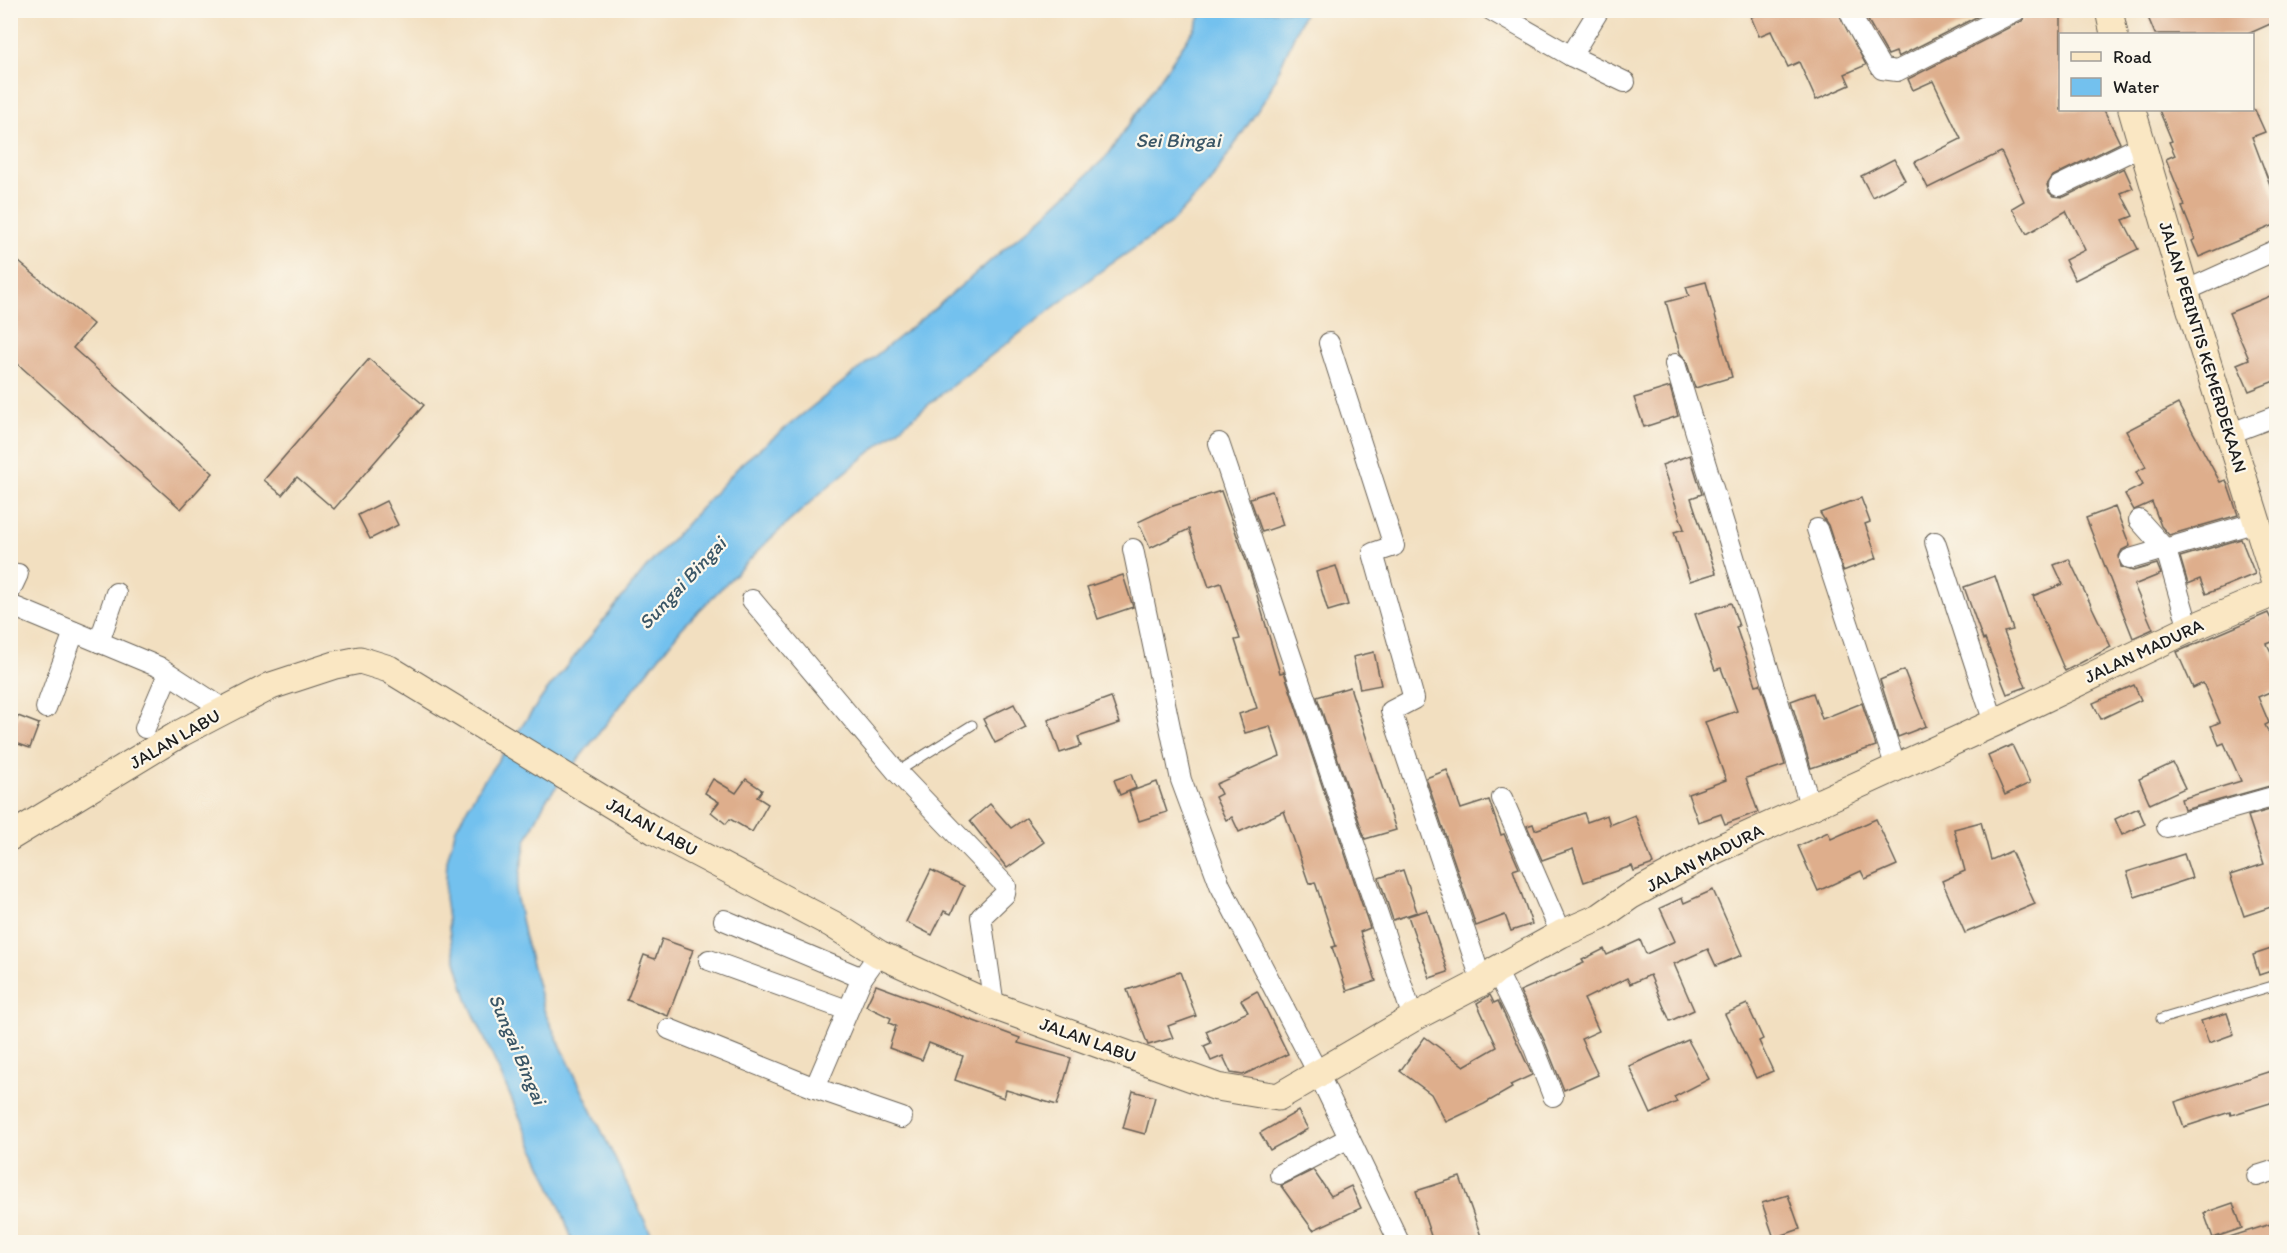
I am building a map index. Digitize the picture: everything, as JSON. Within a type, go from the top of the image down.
[{"type":"street","points":[[1491,10],[1571,56],[1624,82]]},
{"type":"street","points":[[1571,56],[1599,10]]},
{"type":"street","points":[[1849,10],[1860,35],[1867,40],[1882,69],[1897,71],[2018,10]]},
{"type":"street","points":[[2109,10],[2114,33]]},
{"type":"street","name":"JALAN PERINTIS KEMERDEKAAN","points":[[2132,111],[2185,291],[2277,584]]},
{"type":"street","points":[[2059,186],[2141,146]]},
{"type":"street","points":[[2185,291],[2277,250]]},
{"type":"street","points":[[1329,343],[1394,546],[1373,553],[1414,699],[1391,711],[1489,976],[1533,1045],[1553,1096]]},
{"type":"street","points":[[1675,364],[1810,805]]},
{"type":"street","points":[[2231,433],[2277,416]]},
{"type":"street","points":[[1219,443],[1413,1018]]},
{"type":"street","points":[[2139,520],[2166,550],[2189,628]]},
{"type":"street","points":[[2130,559],[2256,522]]},
{"type":"street","points":[[1817,529],[1896,768]]},
{"type":"street","points":[[1935,542],[1994,723]]},
{"type":"street","points":[[1133,549],[1181,780],[1231,910],[1318,1073],[1399,1242]]},
{"type":"street","name":"JALAN MADURA","points":[[1318,1073],[1561,934],[1600,917],[1630,896],[1711,852],[1994,723],[2189,628],[2277,592]]},
{"type":"street","points":[[99,642],[116,593]]},
{"type":"street","points":[[752,600],[897,772],[1006,886],[1005,894],[981,917],[994,1006]]},
{"type":"street","points":[[10,605],[168,674],[225,710]]},
{"type":"street","points":[[46,708],[74,632]]},
{"type":"street","name":"JALAN LABU","points":[[10,837],[181,733],[225,710],[291,679],[335,665],[360,660],[389,669],[656,831],[832,924],[879,954],[994,1006],[1217,1087],[1278,1097],[1318,1073]]},
{"type":"street","points":[[145,728],[168,674]]},
{"type":"street","points":[[2167,827],[2277,796]]},
{"type":"street","points":[[1502,798],[1561,934]]},
{"type":"street","points":[[724,920],[861,978]]},
{"type":"street","points":[[815,1088],[861,978],[879,954]]},
{"type":"street","points":[[709,960],[847,1010]]},
{"type":"street","points":[[669,1029],[815,1088],[902,1118]]},
{"type":"street","points":[[1280,1174],[1349,1138]]},
{"type":"street","points":[[2257,1176],[2277,1170]]},
{"type":"lane","points":[[897,772],[972,725]]},
{"type":"lane","points":[[2161,1019],[2277,985]]},
{"type":"water","name":"Sei Bingai","points":[[1203,11],[1305,11],[1268,95],[1209,183],[1170,224],[1098,273],[949,388],[825,489],[769,540],[682,628],[546,800],[526,841],[516,894],[524,934],[545,1013],[655,1242],[573,1242],[562,1212],[467,999],[451,943],[445,897],[447,860],[456,828],[478,789],[545,693],[645,569],[742,463],[935,308],[1043,216],[1107,156],[1194,29]]},
{"type":"building","points":[[1767,10],[1837,10],[1866,65],[1845,74],[1850,85],[1816,100],[1799,62],[1788,67],[1771,31],[1759,36],[1751,17]]},
{"type":"building","points":[[1862,10],[1990,10],[1898,57],[1896,52],[1888,55]]},
{"type":"building","points":[[2029,10],[2061,10],[2059,111],[2104,111],[2120,143],[2053,176],[2047,185],[2049,192],[2053,196],[2064,197],[2124,168],[2133,188],[2121,193],[2133,216],[2123,220],[2138,249],[2075,280],[2065,260],[2085,250],[2066,211],[2027,234],[2012,208],[2024,201],[2001,152],[1928,188],[1915,162],[1961,139],[1933,81],[1913,90],[1908,79],[2022,21]]},
{"type":"building","points":[[2145,10],[2277,10],[2277,21],[2250,33],[2155,33]]},
{"type":"building","points":[[2255,110],[2265,132],[2252,137],[2277,203],[2277,224],[2199,257],[2192,241],[2195,239],[2182,207],[2185,206],[2166,159],[2175,155],[2169,142],[2172,141],[2159,111]]},
{"type":"building","points":[[1894,159],[1905,180],[1872,197],[1861,176]]},
{"type":"building","points":[[19,262],[93,324],[73,348],[213,473],[181,509],[10,357],[10,273]]},
{"type":"building","points":[[1706,282],[1732,377],[1695,388],[1686,360],[1680,353],[1666,302],[1689,296],[1686,287]]},
{"type":"building","points":[[2277,293],[2277,380],[2249,391],[2237,364],[2249,359],[2229,313]]},
{"type":"building","points":[[369,359],[424,405],[334,509],[297,477],[282,495],[264,480]]},
{"type":"building","points":[[1670,387],[1678,416],[1644,427],[1634,398]]},
{"type":"building","points":[[2178,404],[2220,482],[2226,480],[2238,515],[2169,535],[2161,526],[2152,502],[2134,510],[2125,494],[2143,485],[2136,472],[2146,467],[2126,431]]},
{"type":"building","points":[[1690,455],[1702,494],[1691,498],[1716,573],[1690,581],[1674,532],[1684,529],[1662,465]]},
{"type":"building","points":[[1221,491],[1251,575],[1280,673],[1284,672],[1370,928],[1360,932],[1376,981],[1347,991],[1332,947],[1336,946],[1315,882],[1309,884],[1284,811],[1239,832],[1232,817],[1226,820],[1215,797],[1221,794],[1216,784],[1280,756],[1270,726],[1245,733],[1239,714],[1257,708],[1235,640],[1240,639],[1221,583],[1209,587],[1189,529],[1150,548],[1138,522],[1170,507]]},
{"type":"building","points":[[1272,491],[1283,525],[1262,532],[1250,498]]},
{"type":"building","points":[[1861,498],[1870,522],[1865,524],[1877,558],[1843,571],[1828,525],[1820,513]]},
{"type":"building","points":[[386,501],[398,525],[370,539],[358,515]]},
{"type":"building","points":[[2115,507],[2130,546],[2122,550],[2119,556],[2121,567],[2133,571],[2157,564],[2161,574],[2134,585],[2153,629],[2133,638],[2086,518]]},
{"type":"building","points":[[2241,539],[2255,574],[2206,594],[2200,579],[2188,584],[2180,557]]},
{"type":"building","points":[[2069,559],[2111,647],[2065,671],[2033,596],[2063,584],[2054,565]]},
{"type":"building","points":[[1336,566],[1348,605],[1328,611],[1316,572]]},
{"type":"building","points":[[1123,575],[1133,607],[1098,619],[1087,587]]},
{"type":"building","points":[[1995,576],[2013,630],[2004,632],[2026,687],[2007,694],[1985,639],[1983,640],[1964,587]]},
{"type":"building","points":[[1731,603],[1739,626],[1736,627],[1756,685],[1760,684],[1764,694],[1785,765],[1746,778],[1758,812],[1725,824],[1721,814],[1698,822],[1688,794],[1726,780],[1705,722],[1737,711],[1721,668],[1715,670],[1695,614]]},
{"type":"building","points":[[2268,613],[2277,632],[2277,640],[2267,644],[2277,664],[2277,689],[2258,697],[2269,723],[2265,725],[2277,749],[2277,784],[2184,810],[2181,799],[2241,781],[2224,743],[2219,745],[2211,726],[2220,722],[2203,683],[2193,688],[2177,652]]},
{"type":"building","points":[[1374,652],[1381,685],[1360,689],[1353,657]]},
{"type":"building","points":[[1904,670],[1926,726],[1898,737],[1880,680]]},
{"type":"building","points":[[2134,685],[2141,700],[2101,719],[2093,703]]},
{"type":"building","points":[[1350,687],[1396,830],[1365,839],[1317,697]]},
{"type":"building","points":[[1813,693],[1822,719],[1862,703],[1876,746],[1811,768],[1791,701]]},
{"type":"building","points":[[1111,697],[1120,723],[1078,737],[1081,746],[1060,753],[1048,720]]},
{"type":"building","points":[[1014,704],[1026,728],[995,743],[983,719]]},
{"type":"building","points":[[18,716],[39,724],[30,748],[10,741]]},
{"type":"building","points":[[2012,745],[2030,783],[2005,795],[1988,756]]},
{"type":"building","points":[[2173,763],[2185,788],[2150,804],[2139,779]]},
{"type":"building","points":[[1447,770],[1461,809],[1489,800],[1501,835],[1504,834],[1519,868],[1513,870],[1532,924],[1511,931],[1505,915],[1476,926],[1426,778]]},
{"type":"building","points":[[1131,774],[1136,788],[1120,795],[1114,780]]},
{"type":"building","points":[[713,779],[736,793],[746,779],[762,790],[757,797],[768,804],[752,832],[730,819],[726,824],[711,812],[719,802],[705,793]]},
{"type":"building","points":[[1157,782],[1167,812],[1139,821],[1129,792]]},
{"type":"building","points":[[990,804],[1011,828],[1026,818],[1044,842],[1007,868],[970,821]]},
{"type":"building","points":[[2138,808],[2145,824],[2122,835],[2115,819]]},
{"type":"building","points":[[2277,808],[2277,905],[2244,916],[2230,875],[2264,864],[2248,816]]},
{"type":"building","points":[[1584,813],[1587,822],[1607,815],[1610,825],[1635,815],[1653,864],[1634,871],[1632,866],[1584,882],[1573,849],[1542,860],[1527,826],[1533,824],[1535,830]]},
{"type":"building","points":[[1876,819],[1897,865],[1865,879],[1861,871],[1818,891],[1798,846],[1828,832],[1831,839]]},
{"type":"building","points":[[1981,822],[1991,860],[2011,851],[2035,904],[1965,933],[1942,881],[1965,871],[1954,829]]},
{"type":"building","points":[[2184,854],[2192,878],[2135,897],[2127,872]]},
{"type":"building","points":[[931,870],[964,886],[951,914],[944,911],[932,935],[906,922]]},
{"type":"building","points":[[1403,870],[1417,912],[1393,920],[1379,878]]},
{"type":"building","points":[[1713,890],[1742,955],[1716,966],[1708,949],[1674,964],[1694,1010],[1670,1021],[1650,975],[1630,984],[1627,978],[1584,999],[1599,1031],[1581,1039],[1598,1075],[1564,1090],[1544,1040],[1520,991],[1584,963],[1582,960],[1604,949],[1607,955],[1640,940],[1646,954],[1675,941],[1660,908],[1682,898],[1684,903]]},
{"type":"building","points":[[1427,910],[1448,972],[1430,978],[1408,916]]},
{"type":"building","points":[[662,939],[693,950],[668,1016],[627,1000],[644,955],[655,959]]},
{"type":"building","points":[[2277,947],[2277,969],[2259,975],[2253,955]]},
{"type":"building","points":[[1180,972],[1196,1016],[1168,1026],[1173,1038],[1148,1045],[1127,990]]},
{"type":"building","points":[[876,985],[1020,1038],[1018,1043],[1071,1058],[1057,1105],[1006,1090],[1004,1098],[955,1080],[963,1056],[929,1043],[922,1060],[889,1048],[896,1026],[889,1023],[891,1018],[866,1006]]},
{"type":"building","points":[[1257,991],[1288,1054],[1243,1075],[1231,1073],[1223,1056],[1211,1061],[1204,1046],[1211,1043],[1206,1031],[1248,1012],[1241,1000]]},
{"type":"building","points":[[1490,995],[1494,1003],[1498,1001],[1532,1075],[1510,1085],[1512,1088],[1484,1104],[1446,1122],[1431,1094],[1400,1071],[1425,1037],[1464,1066],[1497,1047],[1477,1003]]},
{"type":"building","points":[[1747,1004],[1763,1039],[1759,1041],[1773,1071],[1756,1078],[1725,1014]]},
{"type":"building","points":[[2227,1013],[2234,1034],[2209,1043],[2201,1021]]},
{"type":"building","points":[[1688,1040],[1709,1079],[1674,1097],[1677,1102],[1651,1114],[1629,1066]]},
{"type":"building","points":[[2277,1069],[2277,1101],[2231,1115],[2230,1112],[2184,1127],[2175,1102]]},
{"type":"building","points":[[1133,1091],[1155,1097],[1145,1134],[1123,1128]]},
{"type":"building","points":[[1298,1111],[1308,1129],[1270,1150],[1260,1133]]},
{"type":"building","points":[[1313,1170],[1331,1196],[1351,1186],[1361,1208],[1313,1230],[1281,1186]]},
{"type":"building","points":[[1460,1177],[1483,1242],[1433,1242],[1416,1191]]},
{"type":"building","points":[[1788,1195],[1800,1229],[1774,1238],[1762,1203]]},
{"type":"building","points":[[2233,1203],[2242,1228],[2213,1238],[2204,1213]]},
{"type":"building","points":[[2277,1222],[2277,1242],[2224,1242],[2223,1239]]},
{"type":"water label","name":"Sungai Bingai","points":[[682,583]]},
{"type":"water label","name":"Sungai Bingai","points":[[518,1049]]}]
